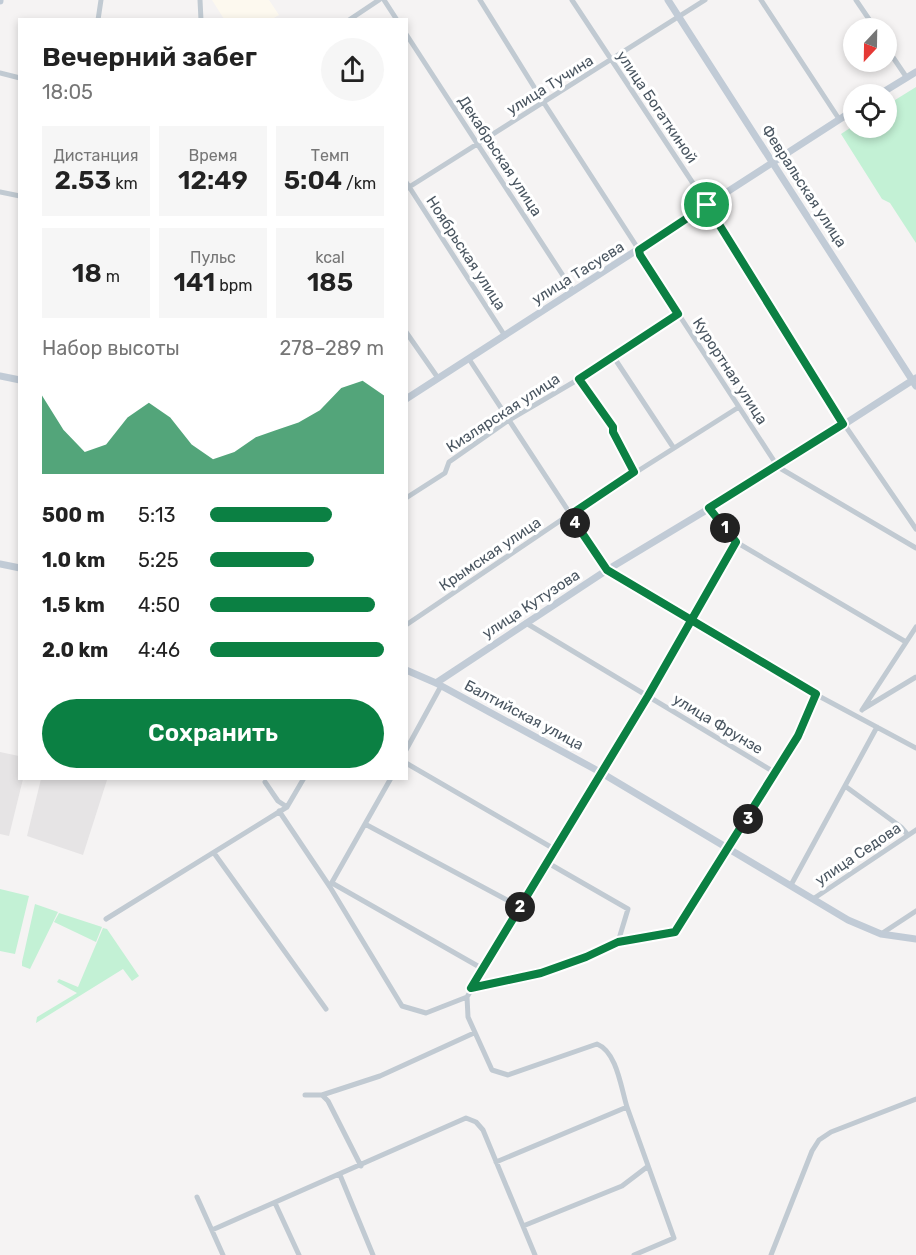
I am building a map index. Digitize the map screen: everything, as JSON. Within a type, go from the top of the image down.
[{"type":"street","points":[[98,18],[101,0]]},
{"type":"street","points":[[200,0],[201,18]]},
{"type":"street","points":[[352,18],[379,0]]},
{"type":"street","points":[[384,0],[396,18]]},
{"type":"street","name":"Курортная улица","points":[[480,0],[544,104],[639,250],[640,255],[778,467],[916,548]]},
{"type":"street","name":"улица Богаткиной","points":[[572,0],[707,205],[843,424],[916,529]]},
{"type":"street","name":"Февральская улица","points":[[669,0],[915,382]]},
{"type":"street","name":"улица Тучина","points":[[408,186],[544,104],[705,0]]},
{"type":"street","points":[[761,0],[839,119]]},
{"type":"street","points":[[856,0],[868,18]]},
{"type":"street","name":"Декабрьская улица","points":[[408,37],[573,291]]},
{"type":"street","points":[[897,63],[907,78]]},
{"type":"street","points":[[897,84],[916,72]]},
{"type":"street","points":[[0,73],[18,78]]},
{"type":"street","name":"улица Тасуева","points":[[408,398],[843,117]]},
{"type":"street","name":"Ноябрьская улица","points":[[408,186],[505,336]]},
{"type":"street","points":[[0,192],[18,196]]},
{"type":"street","name":"Кизлярская улица","points":[[408,497],[445,473],[449,462],[509,420],[579,379],[678,314]]},
{"type":"street","points":[[408,335],[438,378]]},
{"type":"street","points":[[613,356],[673,447]]},
{"type":"street","points":[[469,359],[607,570],[816,694],[916,748]]},
{"type":"street","points":[[0,376],[18,380]]},
{"type":"street","points":[[579,379],[613,427],[613,432],[634,472]]},
{"type":"street","name":"улица Кутузова","points":[[438,684],[607,570],[915,382]]},
{"type":"street","name":"Крымская улица","points":[[408,625],[634,472],[739,407]]},
{"type":"street","points":[[709,508],[736,542],[906,642]]},
{"type":"street","points":[[634,1255],[674,1238],[647,1167],[611,1057],[603,1046],[590,1044],[508,1075],[499,1074],[492,1070],[474,1033],[466,1007],[467,997],[556,850],[600,772],[648,696],[736,542]]},
{"type":"street","points":[[0,564],[18,568]]},
{"type":"street","name":"улица Фрунзе","points":[[526,623],[774,772]]},
{"type":"street","points":[[856,716],[916,627]]},
{"type":"street","name":"Балтийская улица","points":[[408,671],[438,684],[600,772],[848,920],[881,934],[916,939]]},
{"type":"street","points":[[862,710],[916,677]]},
{"type":"street","points":[[408,746],[438,684]]},
{"type":"street","points":[[471,988],[541,973],[586,957],[618,942],[675,932],[798,736],[816,694]]},
{"type":"street","points":[[791,885],[877,727]]},
{"type":"street","points":[[408,764],[556,850]]},
{"type":"street","points":[[106,919],[287,807],[303,780]]},
{"type":"street","points":[[331,885],[390,780]]},
{"type":"street","points":[[265,782],[278,801],[287,807]]},
{"type":"street","points":[[845,786],[902,826],[908,835]]},
{"type":"street","points":[[279,811],[331,885],[402,1006],[426,1013],[467,997]]},
{"type":"street","points":[[365,824],[520,907]]},
{"type":"street","name":"улица Седова","points":[[813,899],[916,830]]},
{"type":"street","points":[[214,853],[326,1009]]},
{"type":"street","points":[[548,863],[628,909],[618,942]]},
{"type":"street","points":[[331,885],[483,969]]},
{"type":"street","points":[[881,934],[916,911]]},
{"type":"street","points":[[305,1095],[322,1095],[380,1076],[474,1033]]},
{"type":"street","points":[[322,1095],[328,1101],[361,1166]]},
{"type":"street","points":[[771,1255],[812,1151],[819,1140],[831,1132],[916,1099]]},
{"type":"street","points":[[496,1162],[627,1107]]},
{"type":"street","points":[[212,1230],[466,1118],[476,1122],[483,1130],[535,1255]]},
{"type":"street","points":[[523,1226],[622,1186],[647,1167]]},
{"type":"street","points":[[340,1174],[373,1255]]},
{"type":"street","points":[[197,1197],[223,1255]]},
{"type":"street","points":[[275,1203],[299,1255]]},
{"type":"shaded area","points":[[212,0],[269,0],[279,15],[274,18],[223,18]]},
{"type":"shaded area","points":[[0,752],[18,756],[18,780],[23,780],[9,836],[0,834]]},
{"type":"shaded area","points":[[41,780],[107,780],[83,855],[27,836]]},
{"type":"green space","points":[[916,87],[916,243],[890,203],[882,199],[844,138],[897,138],[897,99]]},
{"type":"green space","points":[[0,889],[29,896],[15,954],[0,951]]},
{"type":"green space","points":[[35,904],[58,912],[30,969],[22,966],[22,962]]},
{"type":"green space","points":[[59,913],[102,927],[96,942],[54,922]]},
{"type":"green space","points":[[103,928],[107,929],[139,976],[132,981],[123,969],[36,1023],[37,1017],[77,993],[57,982],[59,979],[78,987]]},
{"type":"route","points":[[707,205],[639,250],[678,314],[579,379],[613,427],[613,432],[634,472],[570,515],[607,570],[691,620],[816,694],[798,736],[675,932],[618,942],[586,957],[541,973],[471,988],[648,696],[691,620],[736,542],[709,508],[743,489],[843,424],[707,205]]}]
